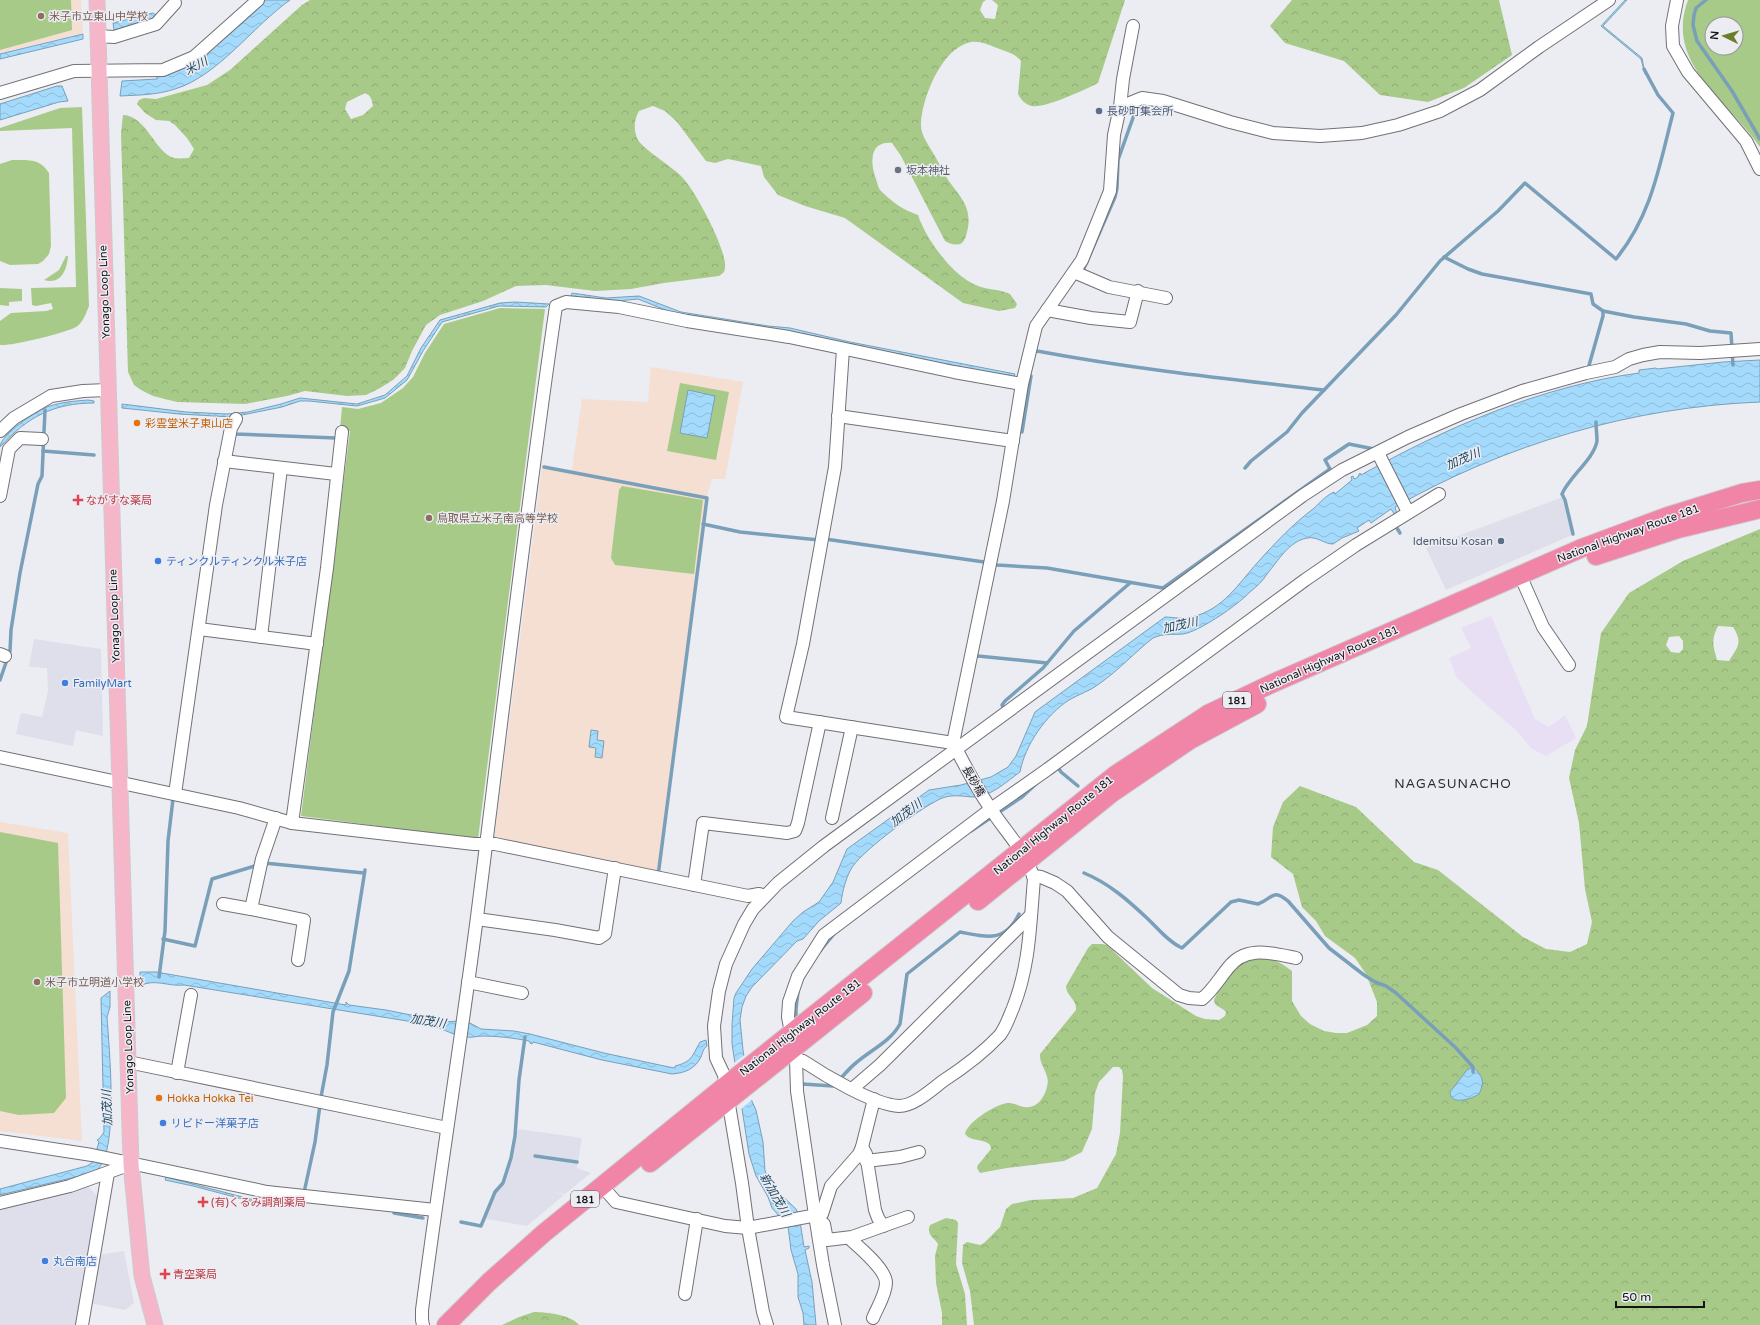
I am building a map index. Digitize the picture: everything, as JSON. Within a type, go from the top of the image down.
[{"type":"highway","name":"National Highway Route 181","points":[[456,1325],[606,1190],[729,1091],[794,1046],[1027,863],[1115,775],[1208,714],[1271,684],[1522,580],[1582,548],[1668,516],[1742,493],[1760,490]]},
{"type":"highway","name":"National Highway Route 181","points":[[1522,580],[1557,570],[1678,529],[1760,509]]},
{"type":"highway","name":"National Highway Route 181","points":[[446,1325],[505,1267],[544,1233],[606,1190]]},
{"type":"main road","name":"Yonago Loop Line","points":[[96,0],[131,1164],[142,1276],[155,1325]]},
{"type":"street","points":[[0,93],[74,71],[163,70],[194,57],[258,0]]},
{"type":"street","points":[[1120,107],[1142,98],[1163,101],[1230,122],[1273,133],[1320,136],[1362,133],[1398,126],[1440,111],[1480,90],[1539,47],[1609,0]]},
{"type":"street","points":[[1677,0],[1672,26],[1674,46],[1688,72],[1746,141],[1760,169]]},
{"type":"street","points":[[97,36],[114,37],[156,24],[176,1]]},
{"type":"street","points":[[956,749],[1003,501],[1022,384],[1036,326],[1082,260],[1110,191],[1114,135],[1133,26]]},
{"type":"street","points":[[1074,272],[1109,287],[1166,298]]},
{"type":"street","points":[[1047,310],[1091,318],[1130,322],[1138,292]]},
{"type":"street","points":[[424,1325],[422,1320],[422,1310],[486,845],[536,439],[556,306],[566,302],[619,307],[687,321],[790,338],[1022,384]]},
{"type":"street","points":[[843,349],[834,471],[803,644],[786,717],[852,727],[956,749]]},
{"type":"street","points":[[767,1325],[763,1312],[742,1183],[729,1091],[724,1075],[716,1058],[714,1026],[719,991],[726,964],[744,924],[753,909],[765,896],[793,870],[956,749],[1302,496],[1342,470],[1369,456],[1379,456],[1408,437],[1468,411],[1522,391],[1586,373],[1615,367],[1629,359],[1660,352],[1700,354],[1760,349]]},
{"type":"street","points":[[0,431],[14,418],[51,396],[83,391],[107,390]]},
{"type":"street","points":[[838,416],[1012,441]]},
{"type":"street","points":[[175,794],[216,505],[231,428],[236,419]]},
{"type":"street","points":[[292,823],[331,538],[336,474],[342,432]]},
{"type":"street","points":[[0,496],[9,449],[20,438],[42,439]]},
{"type":"street","points":[[1379,456],[1405,507]]},
{"type":"street","points":[[224,461],[336,474]]},
{"type":"street","points":[[261,637],[281,468]]},
{"type":"street","points":[[835,1325],[815,1216],[797,1091],[794,1046],[788,1017],[789,1002],[798,976],[824,935],[990,808],[1048,769],[1305,580],[1356,545],[1405,507],[1439,494]]},
{"type":"street","points":[[1522,580],[1543,627],[1569,665]]},
{"type":"street","points":[[199,628],[317,644]]},
{"type":"street","points":[[694,885],[703,823],[787,833],[795,831],[820,722]]},
{"type":"street","points":[[832,818],[852,727]]},
{"type":"street","name":"長砂橋","points":[[956,749],[990,808],[1027,863]]},
{"type":"street","points":[[0,756],[239,808],[292,823],[486,845],[495,844],[748,896],[758,894],[765,896]]},
{"type":"street","points":[[251,909],[262,859],[276,818]]},
{"type":"street","points":[[794,1046],[803,1061],[852,1089],[883,1103],[900,1106],[916,1100],[963,1067],[999,1035],[1008,1020],[1022,983],[1031,915],[1027,863]]},
{"type":"street","points":[[1027,863],[1041,877],[1055,883],[1067,891],[1108,937],[1179,995],[1189,998],[1202,999],[1208,994],[1228,967],[1243,954],[1269,952],[1296,958]]},
{"type":"street","points":[[476,919],[599,938],[605,934],[615,868]]},
{"type":"street","points":[[223,904],[304,920],[298,960]]},
{"type":"street","points":[[852,1089],[880,1065],[1031,915]]},
{"type":"street","points":[[468,982],[522,993]]},
{"type":"street","points":[[177,1073],[190,995]]},
{"type":"street","points":[[128,1062],[447,1128]]},
{"type":"street","points":[[815,1216],[831,1186],[858,1154],[862,1147],[874,1099]]},
{"type":"street","points":[[0,1141],[92,1155],[267,1192],[435,1210]]},
{"type":"street","points":[[862,1147],[866,1154],[875,1210],[883,1226]]},
{"type":"street","points":[[866,1161],[900,1157],[919,1152]]},
{"type":"street","points":[[0,1203],[70,1186],[131,1164]]},
{"type":"street","points":[[82,1325],[108,1173]]},
{"type":"street","points":[[606,1190],[616,1202],[725,1226],[750,1227],[815,1216]]},
{"type":"street","points":[[815,1216],[827,1240],[849,1238],[908,1217]]},
{"type":"street","points":[[685,1294],[697,1219]]},
{"type":"street","points":[[849,1238],[882,1271],[886,1281],[886,1288],[873,1318]]},
{"type":"shaded area","name":"米子市立東山中学校","points":[[0,0],[81,0],[83,33],[0,53]]},
{"type":"shaded area","name":"鳥取県立米子南高等学校","points":[[651,367],[743,382],[725,479],[712,479],[706,499],[657,871],[494,841],[542,468],[572,470],[582,399],[648,402]]},
{"type":"shaded area","name":"Idemitsu Kosan","points":[[1563,497],[1565,500],[1572,535],[1446,590],[1426,548]]},
{"type":"shaded area","points":[[1491,616],[1535,719],[1549,727],[1565,715],[1576,738],[1546,756],[1532,749],[1516,730],[1457,678],[1449,658],[1471,648],[1461,628]]},
{"type":"shaded area","points":[[34,639],[101,649],[103,736],[76,730],[73,746],[16,734],[21,713],[42,717],[48,691],[47,668],[29,667]]},
{"type":"shaded area","name":"米子市立明道小学校","points":[[0,822],[68,833],[82,1141],[0,1131]]},
{"type":"shaded area","points":[[518,1129],[582,1138],[577,1168],[591,1173],[565,1194],[552,1192],[564,1195],[527,1226],[486,1219],[495,1192],[505,1183],[514,1152]]},
{"type":"shaded area","name":"丸合南店","points":[[86,1184],[100,1199],[77,1325],[0,1325],[0,1206]]},
{"type":"shaded area","points":[[124,1251],[134,1303],[125,1310],[89,1303],[98,1255]]},
{"type":"green space","name":"米子市立東山中学校","points":[[0,0],[71,0],[72,30],[0,50]]},
{"type":"green space","points":[[310,0],[986,0],[983,2],[980,10],[985,18],[995,19],[998,5],[992,0],[1125,0],[1098,83],[1055,102],[1045,105],[1032,106],[1024,102],[1018,94],[1021,61],[1010,53],[988,45],[978,42],[971,42],[961,46],[951,53],[943,63],[925,100],[921,126],[922,133],[945,175],[966,207],[969,223],[966,236],[962,243],[953,244],[945,241],[901,156],[892,143],[884,143],[875,149],[873,154],[872,160],[874,173],[880,190],[898,205],[918,215],[927,235],[950,266],[959,274],[978,286],[1010,294],[1017,304],[1015,308],[999,311],[963,303],[845,218],[805,206],[778,195],[764,177],[761,166],[728,159],[715,163],[706,161],[677,122],[665,111],[653,106],[639,111],[635,125],[636,136],[646,149],[682,177],[702,207],[716,234],[724,259],[725,269],[719,276],[631,289],[595,291],[546,285],[516,286],[483,301],[440,315],[426,325],[405,368],[393,380],[366,395],[347,396],[305,391],[245,404],[177,402],[153,396],[134,385],[128,372],[121,133],[123,115],[138,121],[168,155],[174,158],[189,158],[194,149],[187,138],[175,125],[169,121],[156,120],[145,113],[137,104],[139,100],[144,98],[156,99],[207,85],[230,70],[302,5]],"holes":[[[365,93],[370,96],[373,106],[363,115],[351,119],[345,109],[347,102]]]},
{"type":"green space","points":[[1292,0],[1499,0],[1512,55],[1464,88],[1428,102],[1380,95],[1344,61],[1285,43],[1270,26]]},
{"type":"green space","points":[[1688,0],[1760,0],[1760,147],[1703,80],[1692,63],[1685,44],[1683,23]]},
{"type":"green space","points":[[82,107],[89,306],[82,320],[76,327],[70,330],[39,339],[0,345],[0,321],[11,313],[46,311],[53,309],[51,303],[36,306],[32,305],[31,288],[76,287],[72,128],[0,131],[0,128],[60,108]]},
{"type":"green space","points":[[12,160],[28,160],[38,162],[49,173],[51,246],[49,254],[38,264],[10,265],[0,261],[0,164]]},
{"type":"green space","points":[[66,256],[68,256],[66,266],[62,275],[55,280],[44,280],[59,270]]},
{"type":"green space","points":[[0,288],[22,289],[22,301],[9,302],[9,306],[0,305]]},
{"type":"green space","name":"鳥取県立米子南高等学校","points":[[500,308],[545,309],[478,839],[301,816],[350,431],[340,429],[342,407],[358,409],[381,403],[403,388],[413,377],[425,353],[444,324]]},
{"type":"green space","points":[[680,383],[729,392],[716,460],[667,451]]},
{"type":"green space","points":[[622,486],[703,500],[694,574],[615,565],[611,558],[619,490]]},
{"type":"green space","points":[[1760,529],[1760,1325],[974,1325],[970,1291],[962,1263],[963,1245],[967,1242],[980,1245],[984,1243],[1000,1227],[1006,1209],[1012,1204],[1031,1200],[1073,1198],[1097,1188],[1116,1154],[1120,1133],[1123,1076],[1122,1070],[1119,1067],[1113,1067],[1099,1082],[1095,1093],[1092,1129],[1082,1152],[1064,1161],[980,1173],[977,1168],[978,1165],[991,1149],[990,1145],[984,1141],[970,1138],[965,1134],[971,1124],[983,1114],[997,1106],[1013,1103],[1024,1107],[1029,1107],[1033,1106],[1042,1099],[1048,1082],[1041,1062],[1040,1054],[1076,1010],[1075,1003],[1066,989],[1066,986],[1088,948],[1092,944],[1107,945],[1152,988],[1196,1016],[1205,1019],[1219,1020],[1225,1016],[1226,1012],[1215,1004],[1214,1000],[1228,976],[1237,967],[1246,961],[1256,958],[1267,958],[1279,962],[1292,971],[1292,1001],[1301,1016],[1310,1024],[1324,1031],[1347,1033],[1367,1025],[1377,1016],[1377,1002],[1366,974],[1355,958],[1325,936],[1316,921],[1302,907],[1293,874],[1271,857],[1273,827],[1283,802],[1300,786],[1356,807],[1414,862],[1438,870],[1523,937],[1546,949],[1570,952],[1587,944],[1592,922],[1585,889],[1579,823],[1569,778],[1575,750],[1587,726],[1601,633],[1629,593],[1683,561]],"holes":[[[1718,626],[1733,627],[1738,637],[1739,641],[1737,648],[1729,661],[1717,660],[1713,643],[1714,635]],[[1679,636],[1683,641],[1683,649],[1679,653],[1671,652],[1666,645],[1669,637]]]},
{"type":"green space","name":"米子市立明道小学校","points":[[0,832],[58,843],[66,1098],[54,1113],[19,1115],[0,1111]]},
{"type":"green space","points":[[946,1218],[956,1220],[958,1223],[956,1264],[965,1294],[967,1325],[942,1325],[942,1313],[936,1283],[935,1256],[938,1244],[930,1234],[929,1228],[930,1225]]},
{"type":"green space","points":[[534,1312],[552,1313],[565,1316],[579,1325],[502,1325]]},
{"type":"water","name":"米川","points":[[264,0],[290,0],[262,23],[221,62],[191,83],[168,91],[120,96],[122,81],[157,79],[157,77],[164,76],[188,66]]},
{"type":"water","points":[[1625,0],[1627,0],[1603,26],[1642,58],[1645,74],[1641,59],[1601,26]]},
{"type":"water","points":[[153,13],[156,15],[152,19],[114,30],[113,23]]},
{"type":"water","points":[[83,34],[83,39],[0,59],[0,54]]},
{"type":"water","points":[[57,86],[62,86],[68,101],[59,102],[0,120],[0,104]]},
{"type":"water","points":[[572,293],[606,298],[639,296],[681,312],[768,326],[790,328],[850,342],[1015,374],[1014,377],[673,313],[638,299],[607,302],[571,296]]},
{"type":"water","points":[[515,302],[549,304],[546,307],[499,306],[442,322],[423,351],[407,380],[385,398],[357,406],[300,401],[282,407],[232,417],[179,414],[122,408],[122,404],[186,412],[227,414],[248,412],[300,398],[357,404],[385,395],[407,376],[421,348],[440,320],[500,303]]},
{"type":"water","points":[[1760,360],[1760,402],[1712,405],[1665,412],[1618,421],[1571,433],[1526,447],[1437,485],[1395,507],[1397,514],[1395,515],[1391,509],[1371,523],[1369,520],[1357,528],[1359,531],[1342,538],[1333,544],[1311,538],[1294,543],[1284,552],[1264,579],[1228,610],[1191,632],[1157,636],[1153,638],[1099,684],[1060,706],[1045,722],[1032,741],[1020,772],[1004,784],[992,792],[979,796],[952,796],[940,799],[919,811],[869,849],[860,858],[853,866],[849,874],[841,903],[819,921],[803,939],[797,941],[752,987],[746,996],[742,1007],[740,1020],[751,1099],[756,1110],[763,1142],[765,1171],[772,1186],[796,1209],[799,1215],[804,1247],[809,1246],[809,1248],[805,1250],[812,1282],[816,1325],[804,1325],[803,1313],[798,1297],[798,1274],[791,1250],[788,1226],[772,1208],[768,1197],[756,1176],[749,1154],[732,1044],[734,998],[752,969],[793,921],[803,912],[819,902],[833,882],[847,849],[929,790],[961,785],[991,777],[1008,767],[1016,756],[1035,712],[1165,617],[1189,618],[1203,613],[1222,602],[1284,534],[1325,498],[1334,492],[1335,494],[1352,480],[1351,477],[1353,476],[1354,479],[1357,478],[1360,473],[1361,475],[1394,457],[1461,425],[1531,398],[1603,379],[1639,373],[1639,370]]},
{"type":"water","points":[[688,390],[715,396],[707,438],[680,433]]},
{"type":"water","points":[[73,401],[94,401],[94,403],[66,406],[42,414],[20,427],[0,447],[6,436],[20,423],[44,408]]},
{"type":"water","points":[[591,730],[598,731],[597,740],[604,741],[602,758],[595,757],[596,748],[589,747]]},
{"type":"water","name":"加茂川","points":[[140,972],[156,972],[346,1005],[346,1002],[349,1005],[386,1010],[446,1022],[457,1021],[470,1023],[481,1029],[514,1031],[530,1034],[604,1053],[675,1068],[675,1066],[685,1063],[691,1058],[700,1042],[706,1040],[707,1046],[696,1065],[681,1073],[672,1074],[602,1060],[533,1042],[532,1044],[529,1041],[518,1039],[488,1036],[463,1037],[432,1025],[184,985],[151,983],[140,986]]},
{"type":"water","name":"加茂川","points":[[110,991],[110,1007],[107,1017],[111,1073],[111,1120],[109,1141],[104,1158],[98,1169],[84,1175],[0,1195],[0,1189],[87,1166],[93,1162],[99,1142],[97,1140],[104,1132],[101,998]]},
{"type":"water","points":[[1473,1067],[1482,1079],[1482,1086],[1479,1094],[1472,1098],[1462,1100],[1454,1099],[1450,1092],[1467,1070]]},
{"type":"water","points":[[166,1177],[250,1199],[263,1200],[263,1203],[165,1180]]},
{"type":"pier","points":[[746,1054],[753,1099],[741,1109],[734,1063]]},
{"type":"waterway","points":[[1706,0],[1696,8],[1694,15],[1693,25],[1697,41],[1732,91],[1760,139]]},
{"type":"waterway","points":[[1245,468],[1251,461],[1287,432],[1302,413],[1396,315],[1440,261],[1498,211],[1525,183],[1616,259],[1638,225],[1646,207],[1653,189],[1673,113],[1658,95],[1644,69]]},
{"type":"waterway","points":[[1082,273],[1115,197],[1117,188],[1118,160],[1134,115],[1138,108],[1149,104]]},
{"type":"waterway","points":[[1155,105],[1165,108]]},
{"type":"waterway","points":[[1444,257],[1482,274],[1591,294],[1593,304],[1603,311],[1603,316],[1588,369]]},
{"type":"waterway","points":[[1603,311],[1686,324],[1710,331],[1731,333],[1733,365]]},
{"type":"waterway","points":[[1035,352],[1037,351],[1180,373],[1324,390]]},
{"type":"waterway","points":[[1022,432],[1031,376]]},
{"type":"waterway","points":[[0,680],[10,651],[11,630],[20,573],[38,484],[42,476],[45,410]]},
{"type":"waterway","points":[[1573,534],[1565,500],[1562,494],[1595,448],[1597,441],[1596,422]]},
{"type":"waterway","points":[[235,430],[235,434],[336,438]]},
{"type":"waterway","points":[[825,539],[997,565],[1047,568],[1163,588],[1330,469],[1325,460],[1349,444],[1374,449]]},
{"type":"waterway","points":[[43,451],[94,455]]},
{"type":"waterway","points":[[544,467],[707,498],[658,876]]},
{"type":"waterway","points":[[703,524],[740,532],[819,540]]},
{"type":"waterway","points":[[1394,525],[1400,533]]},
{"type":"waterway","points":[[1004,708],[1002,705],[1005,701],[1043,668],[1074,631],[1130,583]]},
{"type":"waterway","points":[[978,656],[1047,663]]},
{"type":"waterway","points":[[1057,766],[1061,772],[1078,786]]},
{"type":"waterway","points":[[971,831],[1022,797],[1037,783]]},
{"type":"waterway","points":[[159,977],[165,931],[168,841],[173,799]]},
{"type":"waterway","points":[[264,863],[364,873]]},
{"type":"waterway","points":[[163,939],[195,946],[212,879],[258,865]]},
{"type":"waterway","points":[[305,1188],[315,1142],[327,1065],[333,1012],[349,971],[365,870]]},
{"type":"waterway","points":[[1084,873],[1102,882],[1127,900],[1169,940],[1182,948],[1231,902],[1239,900],[1258,904],[1273,895],[1283,897],[1329,948],[1364,975],[1396,993],[1456,1048],[1473,1067],[1473,1072]]},
{"type":"waterway","points":[[802,1084],[833,1086],[854,1065],[891,1035],[900,1024],[907,974],[960,932],[987,936],[1001,934],[1008,930],[1019,914]]},
{"type":"waterway","points":[[820,951],[834,934]]},
{"type":"waterway","points":[[796,1018],[798,991]]},
{"type":"waterway","points":[[461,1222],[481,1226],[495,1192],[503,1183],[511,1158],[515,1136],[519,1080],[525,1037]]},
{"type":"waterway","points":[[535,1156],[577,1162]]},
{"type":"waterway","points":[[394,1213],[423,1218]]},
{"type":"place","name":"米子市立東山中学校","points":[[41,16]]},
{"type":"place","name":"長砂町集会所","points":[[1099,111]]},
{"type":"place","name":"坂本神社","points":[[898,170]]},
{"type":"place","name":"彩雲堂米子東山店","points":[[137,423]]},
{"type":"place","name":"ながすな薬局","points":[[78,500]]},
{"type":"place","name":"鳥取県立米子南高等学校","points":[[429,518]]},
{"type":"place","name":"Idemitsu Kosan","points":[[1501,541]]},
{"type":"place","name":"ティンクルティンクル米子店","points":[[158,561]]},
{"type":"place","name":"FamilyMart","points":[[65,683]]},
{"type":"place","name":"米子市立明道小学校","points":[[37,982]]},
{"type":"place","name":"Hokka Hokka Tei","points":[[159,1098]]},
{"type":"place","name":"リビドー洋菓子店","points":[[163,1123]]},
{"type":"place","name":"(有)くるみ調剤薬局","points":[[203,1202]]},
{"type":"place","name":"丸合南店","points":[[45,1261]]},
{"type":"place","name":"青空薬局","points":[[165,1274]]},
{"type":"district","name":"NAGASUNACHO","points":[[1453,783]]},
{"type":"water label","name":"新加茂川","points":[[775,1195]]}]
